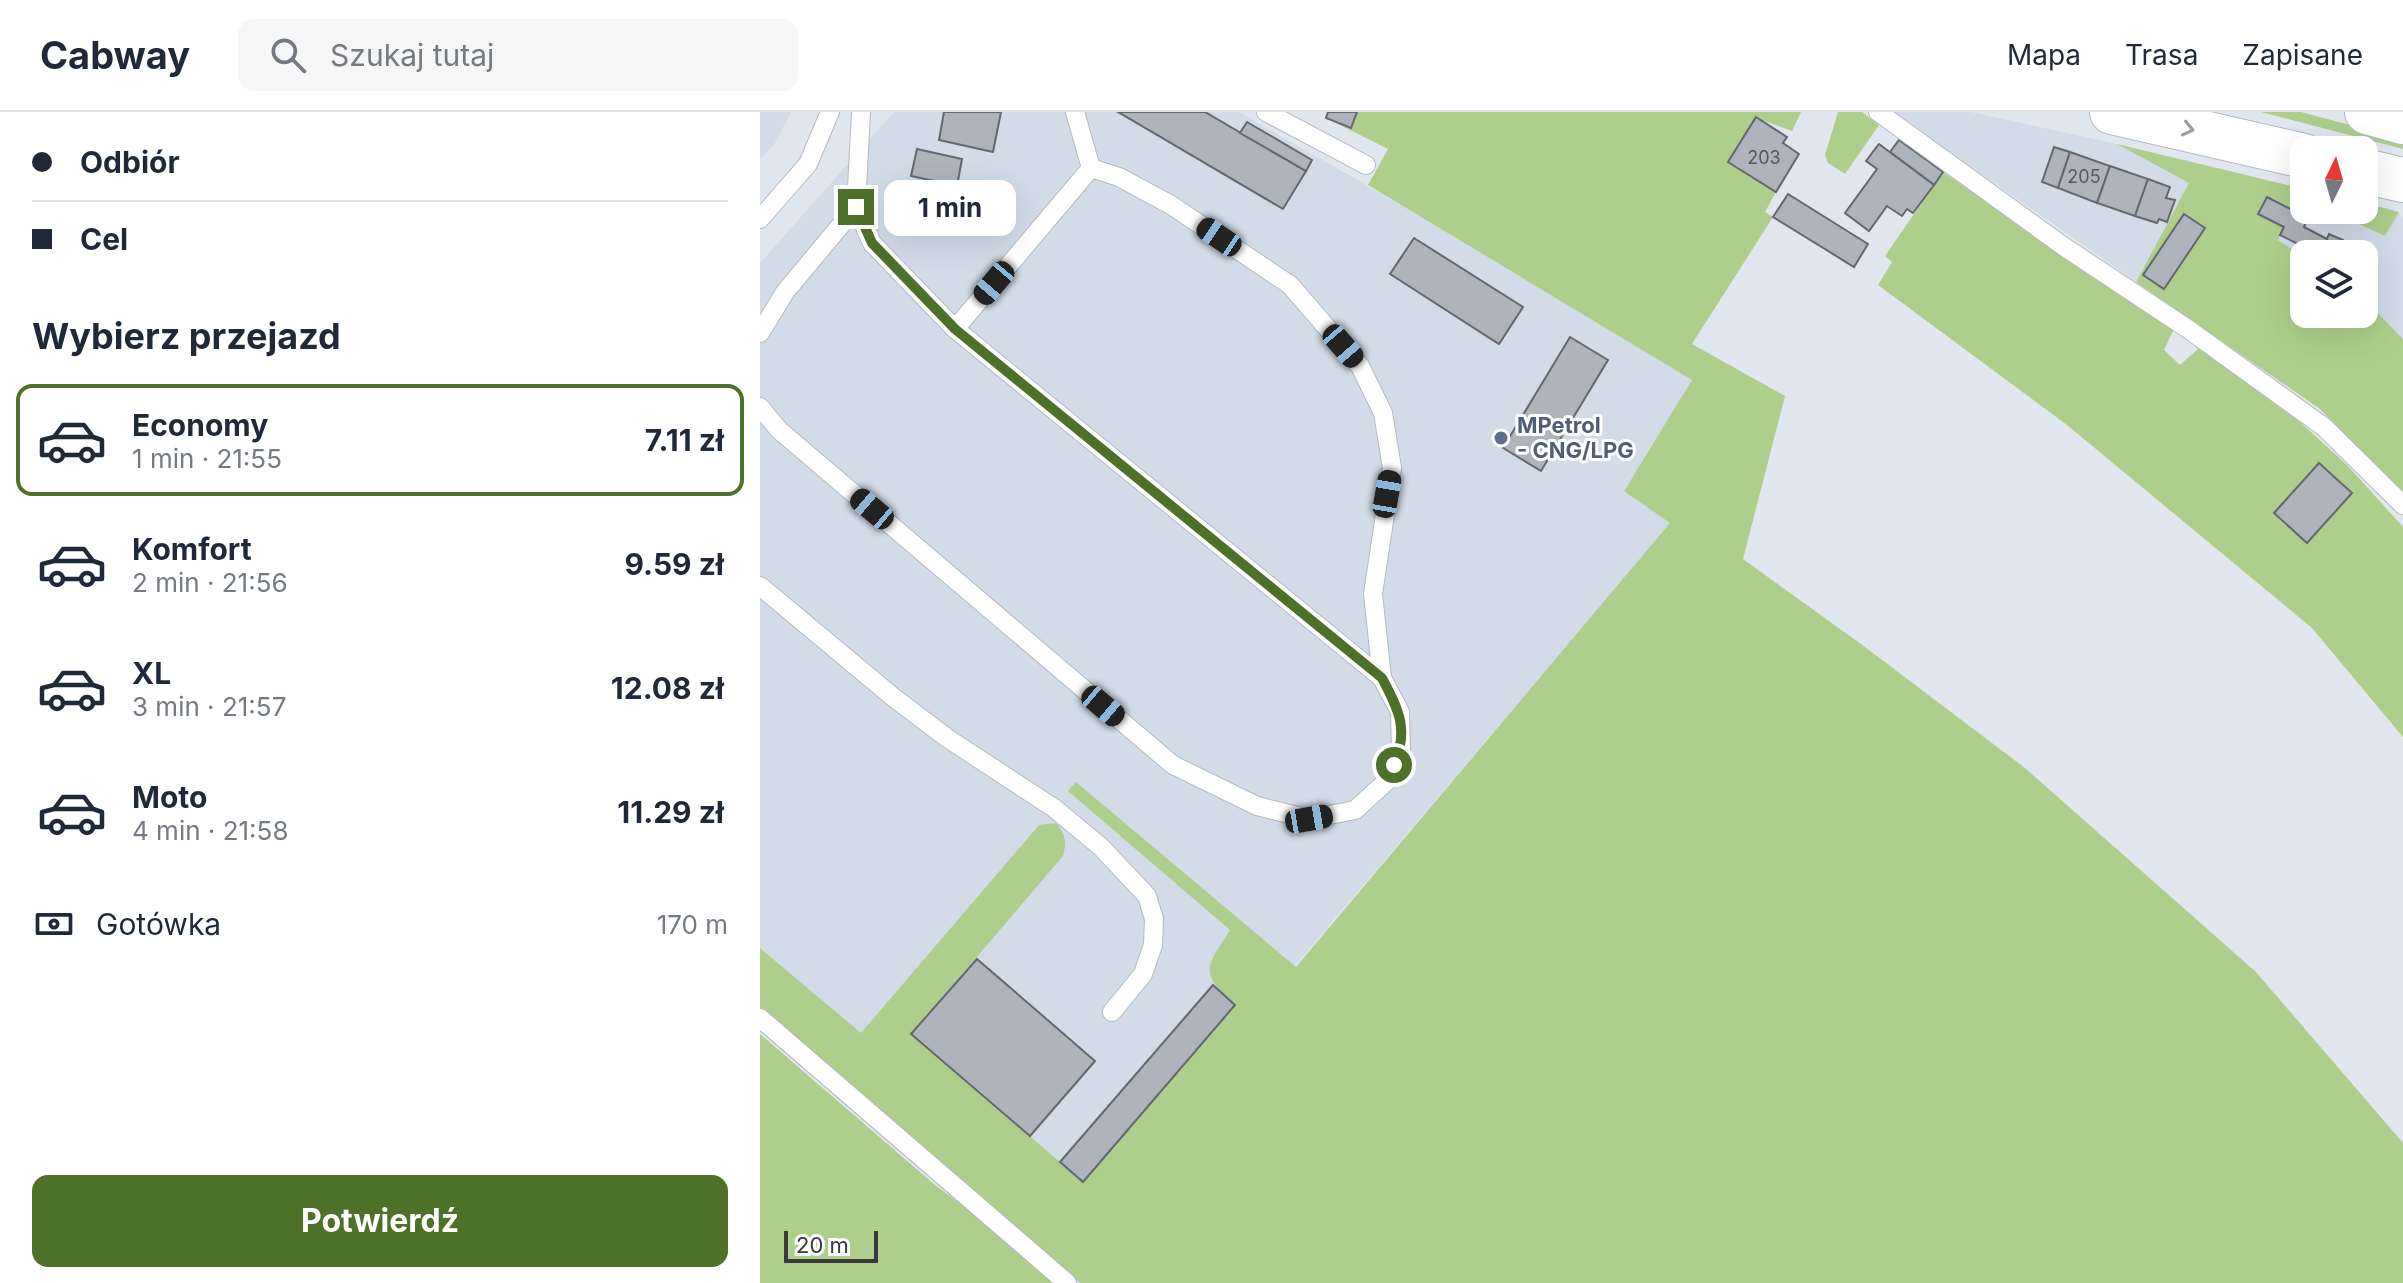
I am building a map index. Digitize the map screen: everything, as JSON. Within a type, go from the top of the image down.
[{"type":"main road","points":[[2112,112],[2290,153]]},
{"type":"main road","points":[[2367,112],[2403,122]]},
{"type":"main road","points":[[2378,174],[2403,180]]},
{"type":"lane","points":[[760,219],[808,164],[830,112]]},
{"type":"lane","points":[[861,112],[856,207],[872,243],[955,329],[1382,678]]},
{"type":"lane","points":[[1075,112],[1091,168]]},
{"type":"lane","points":[[1266,112],[1366,165]]},
{"type":"lane","points":[[1878,112],[2063,246],[2304,411],[2403,505]]},
{"type":"lane","points":[[955,329],[1091,168]]},
{"type":"lane","points":[[760,407],[779,430],[1173,765],[1257,806],[1309,819],[1355,810],[1387,781],[1401,750],[1400,712],[1382,678],[1373,594],[1392,468],[1383,413],[1360,366],[1290,285],[1171,205],[1119,177],[1091,168]]},
{"type":"lane","points":[[760,333],[785,292],[856,207]]},
{"type":"lane","points":[[760,586],[947,738],[1054,808],[1101,847],[1147,896],[1154,919],[1153,945],[1143,974],[1112,1012]]},
{"type":"lane","points":[[760,1018],[1067,1283]]},
{"type":"shaded area","points":[[760,112],[791,112],[775,143],[760,160]]},
{"type":"shaded area","points":[[894,112],[1239,112],[1425,219],[1693,380],[1624,490],[1671,523],[1073,1227],[760,962],[760,263]]},
{"type":"shaded area","points":[[1893,112],[1971,112],[2290,186],[2290,224],[2378,224],[2378,207],[2399,212],[2403,220],[2403,339],[2378,313],[2378,240],[2290,240],[2290,248],[2190,183],[2136,282]]},
{"type":"green space","points":[[1357,112],[1801,112],[1792,131],[1756,118],[1728,162],[1776,192],[1765,212],[1773,217],[1692,344],[1785,396],[1743,559],[2025,768],[2256,972],[2403,1143],[2403,1283],[1080,1283],[760,1008],[760,948],[861,1033],[1039,825],[1056,823],[1065,838],[1063,856],[911,1034],[1083,1182],[1235,1005],[1215,985],[1210,969],[1215,953],[1230,930],[1068,791],[1076,782],[1296,967],[1670,523],[1624,491],[1692,380],[1368,185],[1388,149],[1326,118]]},
{"type":"green space","points":[[1838,112],[1862,112],[1879,125],[1845,174],[1828,163],[1825,155]]},
{"type":"green space","points":[[2261,112],[2301,112],[2403,139],[2403,149],[2378,142],[2378,136],[2353,136]]},
{"type":"green space","points":[[2117,144],[2290,186],[2290,209],[2267,197],[2258,214],[2284,227],[2278,240],[2290,248],[2290,328],[2378,328],[2378,313],[2403,339],[2403,494],[2320,409],[2136,282],[2189,183]]},
{"type":"green space","points":[[1943,172],[2174,329],[2164,350],[2180,365],[2199,348],[2301,423],[2347,465],[2403,527],[2403,737],[2312,628],[2067,425],[1878,285],[1892,262],[1885,256]]},
{"type":"green space","points":[[2378,207],[2399,212],[2385,236],[2359,224],[2378,224]]},
{"type":"green space","points":[[760,1034],[935,1185],[982,1220],[1054,1283],[760,1283]]},
{"type":"building","points":[[944,112],[1001,112],[993,152],[939,140]]},
{"type":"building","points":[[1118,112],[1205,112],[1306,171],[1283,209]]},
{"type":"building","points":[[1328,112],[1357,112],[1351,128],[1326,118]]},
{"type":"building","points":[[1756,117],[1787,137],[1783,143],[1799,154],[1776,192],[1728,162]]},
{"type":"building","points":[[1247,122],[1312,160],[1306,171],[1240,133]]},
{"type":"building","points":[[1899,140],[1943,172],[1934,185],[1890,152]]},
{"type":"building","points":[[1879,144],[1934,185],[1913,213],[1907,209],[1902,216],[1887,206],[1869,231],[1845,213],[1877,169],[1866,161]]},
{"type":"building","points":[[2054,147],[2070,152],[2058,188],[2042,182]]},
{"type":"building","points":[[917,149],[962,159],[957,186],[911,176]]},
{"type":"building","points":[[2070,152],[2110,166],[2097,203],[2058,188]]},
{"type":"building","points":[[2110,166],[2148,179],[2135,216],[2097,203]]},
{"type":"building","points":[[2148,179],[2170,187],[2166,198],[2175,200],[2167,222],[2159,219],[2157,223],[2135,216]]},
{"type":"building","points":[[1788,194],[1868,244],[1854,267],[1773,217]]},
{"type":"building","points":[[2267,197],[2290,209],[2290,224],[2305,224],[2304,227],[2327,239],[2329,234],[2343,240],[2290,240],[2280,235],[2284,227],[2258,214]]},
{"type":"building","points":[[2184,214],[2205,228],[2164,289],[2143,275]]},
{"type":"building","points":[[1414,238],[1523,307],[1499,344],[1390,274]]},
{"type":"building","points":[[1570,337],[1608,360],[1541,471],[1503,448]]},
{"type":"building","points":[[2319,463],[2352,493],[2307,543],[2274,513]]},
{"type":"building","points":[[977,959],[1095,1061],[1030,1136],[911,1034]]},
{"type":"building","points":[[1213,985],[1235,1005],[1083,1182],[1060,1162]]},
{"type":"place","name":"MPetrol - CNG/LPG","points":[[1501,438]]},
{"type":"route","points":[[856,207],[872,243],[955,329],[1382,678],[1400,712],[1401,750],[1394,765]]}]
